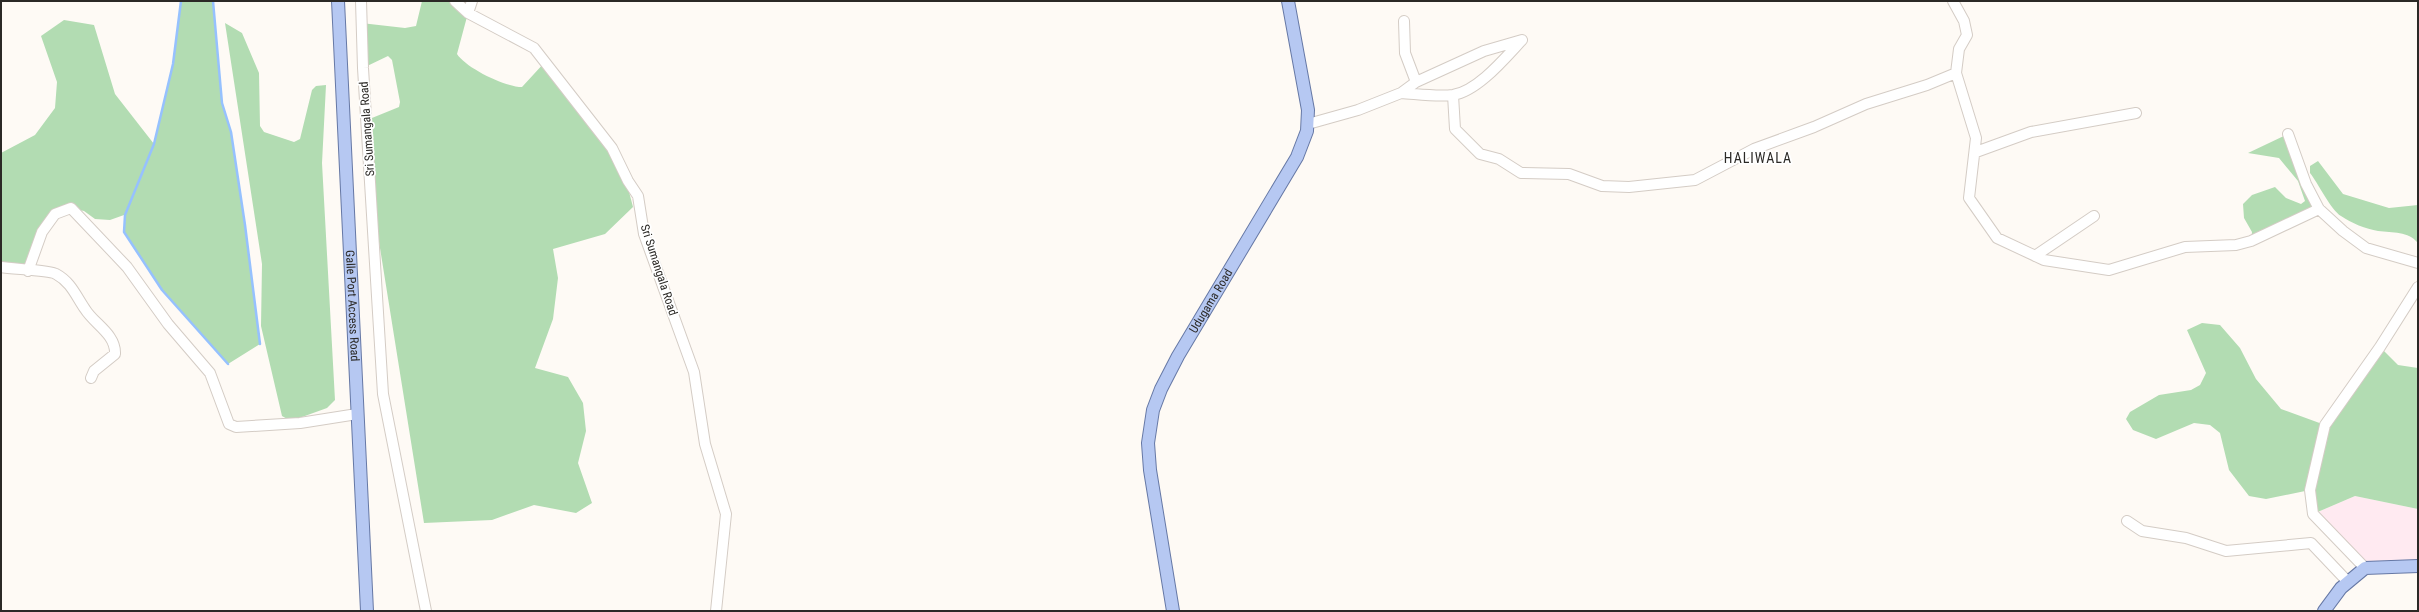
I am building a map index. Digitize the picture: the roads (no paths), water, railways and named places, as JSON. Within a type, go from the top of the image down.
[{"type":"main road","name":"Galle Port Access Road","points":[[338,1],[367,611]]},
{"type":"main road","name":"Udugama Road","points":[[1173,611],[1150,470],[1148,443],[1153,410],[1161,389],[1178,356],[1297,157],[1305,139],[1308,124],[1308,110],[1288,1]]},
{"type":"main road","points":[[2324,611],[2348,582],[2365,568],[2418,566]]},
{"type":"street","name":"Sri Sumangala Road","points":[[361,1],[374,257],[383,394],[426,611]]},
{"type":"street","name":"Sri Sumangala Road","points":[[454,1],[468,13],[534,48],[612,148],[628,181],[638,196],[644,234],[694,372],[705,444],[726,514],[716,611]]},
{"type":"street","points":[[468,13],[472,1]]},
{"type":"street","points":[[1953,1],[1964,20],[1967,35],[1959,49],[1956,74],[1976,138],[1976,152],[1972,164],[1969,198],[1997,238],[2044,260],[2109,270],[2185,247],[2236,245],[2251,241],[2319,209]]},
{"type":"street","points":[[1404,21],[1405,53],[1416,82]]},
{"type":"street","points":[[1308,124],[1358,110],[1401,93],[1416,82],[1484,51],[1522,40],[1498,66],[1467,90],[1453,95],[1401,93]]},
{"type":"street","points":[[1453,95],[1455,129],[1480,154],[1499,159],[1521,173],[1569,174],[1602,186],[1629,187],[1695,180],[1754,149],[1814,127],[1866,104],[1927,85],[1956,74]]},
{"type":"street","points":[[1976,152],[2031,132],[2136,113]]},
{"type":"street","points":[[2288,134],[2306,184],[2319,209],[2342,232],[2366,248],[2418,264]]},
{"type":"street","points":[[28,271],[42,232],[55,214],[71,208],[127,267],[168,324],[210,373],[229,424],[236,427],[300,423],[357,414]]},
{"type":"street","points":[[2035,256],[2094,216]]},
{"type":"street","points":[[1,267],[55,273],[73,288],[85,310],[99,323],[116,346],[115,354],[94,371],[91,378]]},
{"type":"street","points":[[2365,568],[2313,514],[2310,490],[2325,425],[2380,347],[2418,287]]},
{"type":"street","points":[[2127,521],[2142,530],[2186,538],[2226,551],[2311,543],[2348,582]]},
{"type":"waterway","points":[[181,1],[173,64],[154,144],[125,215],[124,232],[162,290],[228,364]]},
{"type":"waterway","points":[[213,1],[222,103],[231,132],[245,225],[260,344]]},
{"type":"district","name":"HALIWALA","points":[[1758,158]]}]
